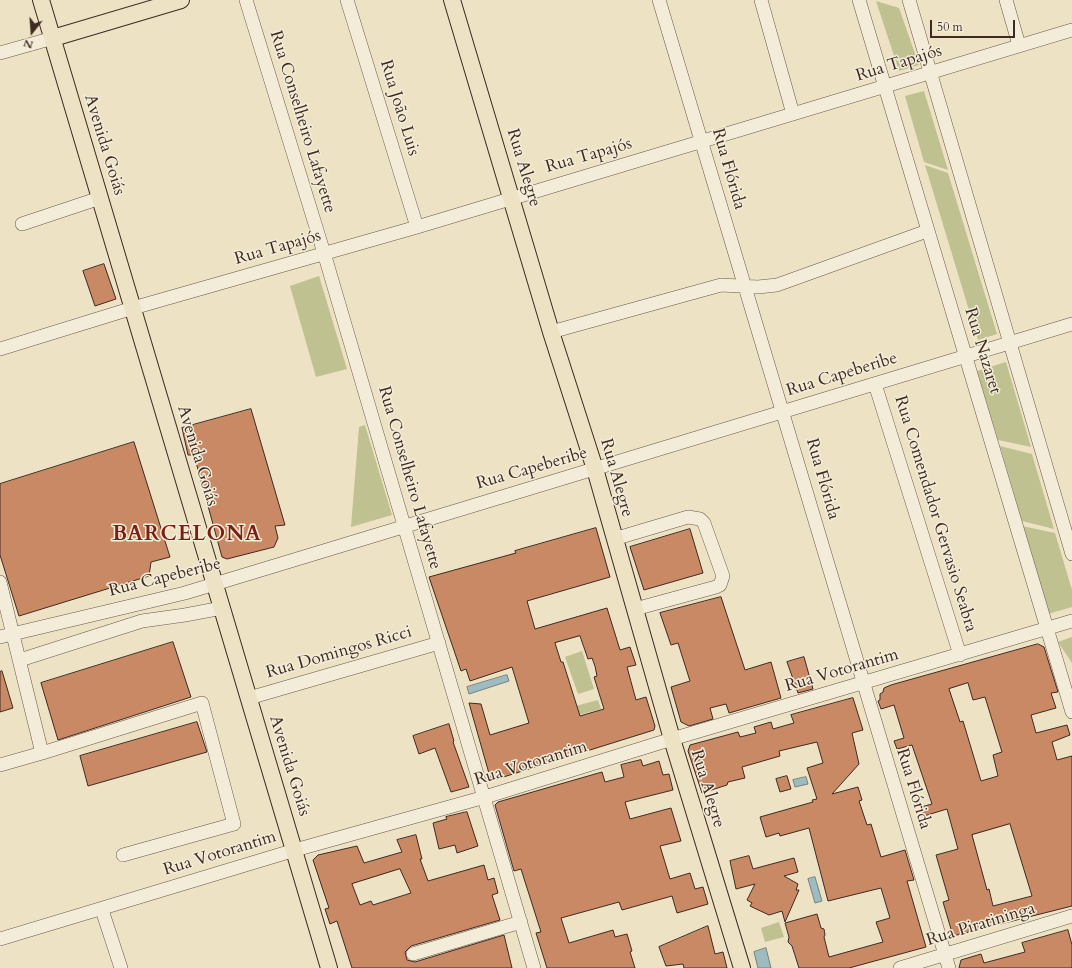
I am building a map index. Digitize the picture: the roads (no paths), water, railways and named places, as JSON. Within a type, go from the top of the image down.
[{"type":"main road","name":"Avenida Goiás","points":[[41,0],[329,968]]},
{"type":"main road","points":[[53,38],[181,0]]},
{"type":"main road","name":"Rua Alegre","points":[[452,0],[551,332],[595,469],[672,739],[742,968]]},
{"type":"street","name":"Rua Conselheiro Lafayette","points":[[246,0],[324,253],[534,968]]},
{"type":"street","name":"Rua João Luis","points":[[347,0],[417,227]]},
{"type":"street","name":"Rua Flórida","points":[[659,0],[949,968]]},
{"type":"street","points":[[761,0],[793,114]]},
{"type":"street","name":"Rua Nazaret","points":[[859,0],[964,356],[1072,712]]},
{"type":"street","name":"Rua Nazaret","points":[[909,0],[1072,554]]},
{"type":"street","points":[[1006,0],[1020,45]]},
{"type":"street","name":"Rua Tapajós","points":[[0,349],[133,308],[417,227],[884,88],[1072,30]]},
{"type":"street","points":[[0,53],[53,38]]},
{"type":"street","points":[[22,224],[100,198]]},
{"type":"street","points":[[551,332],[721,285],[767,287],[777,285],[927,230]]},
{"type":"street","name":"Rua Capeberibe","points":[[0,636],[185,593],[1072,324]]},
{"type":"street","name":"Rua Comendador Gervasio Seabra","points":[[875,384],[960,655]]},
{"type":"street","points":[[614,539],[688,517],[700,519],[704,523],[723,576],[720,585],[716,587],[634,609]]},
{"type":"street","points":[[0,582],[14,633],[42,753]]},
{"type":"street","points":[[20,660],[142,621],[185,616],[222,608]]},
{"type":"street","name":"Rua Votorantim","points":[[0,939],[102,910],[295,850],[485,797],[672,739],[863,684],[1072,621]]},
{"type":"street","name":"Rua Domingos Ricci","points":[[249,698],[439,643]]},
{"type":"street","points":[[0,765],[202,702],[234,824],[122,855]]},
{"type":"street","points":[[102,910],[121,968]]},
{"type":"street","name":"Rua Piratininga","points":[[900,968],[1072,916]]},
{"type":"street","points":[[413,954],[521,922]]},
{"type":"water","points":[[507,675],[509,681],[469,694],[467,687]]},
{"type":"water","points":[[806,777],[808,784],[795,787],[793,780]]},
{"type":"water","points":[[815,877],[822,901],[815,903],[808,879]]},
{"type":"water","points":[[766,948],[771,968],[758,968],[754,952]]},
{"type":"district","name":"BARCELONA","points":[[187,535]]}]
